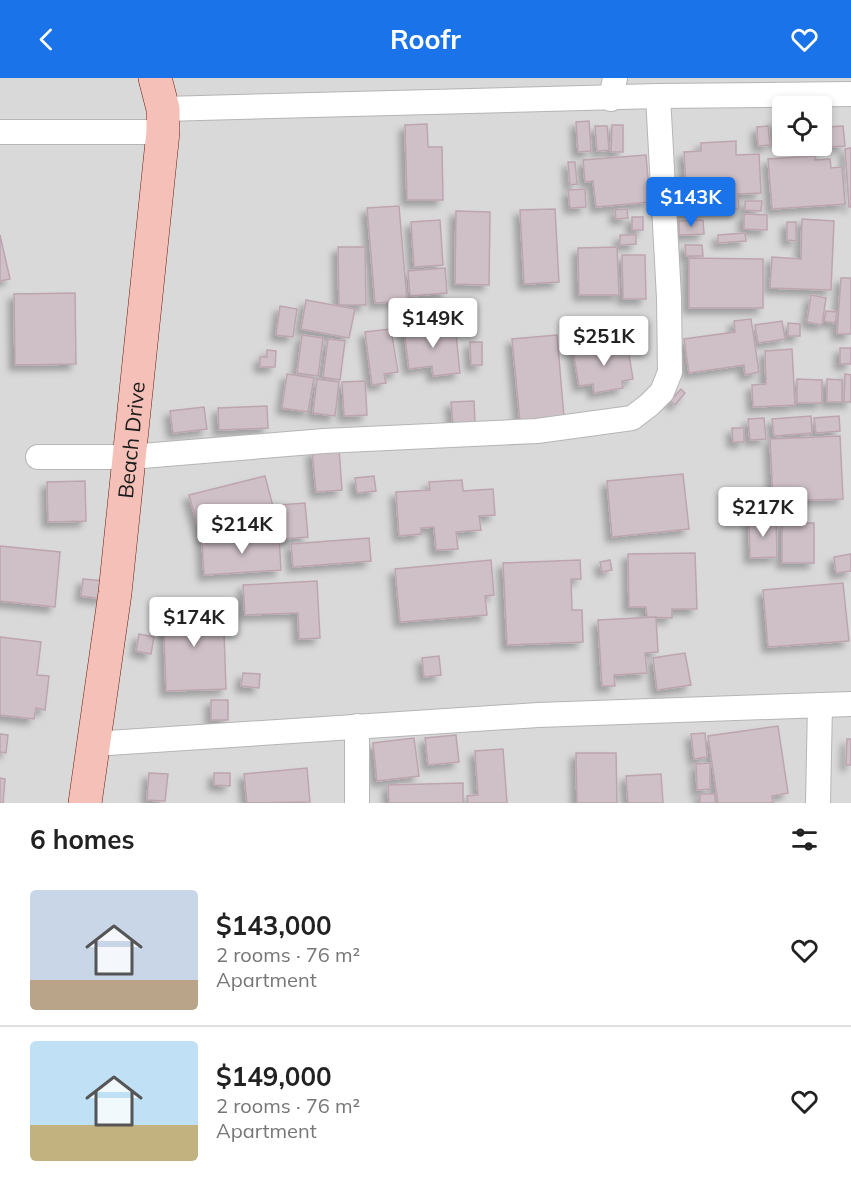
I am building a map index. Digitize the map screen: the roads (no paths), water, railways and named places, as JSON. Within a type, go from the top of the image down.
[{"type":"street","name":"Beach Drive","points":[[85,803],[115,593],[163,120],[155,78]]},
{"type":"street","points":[[0,132],[613,88],[658,96],[851,94]]},
{"type":"street","points":[[38,457],[130,457],[324,441],[537,431],[632,418],[662,392],[670,372],[669,298],[658,96]]},
{"type":"street","points":[[93,744],[538,715],[851,704]]},
{"type":"street","points":[[818,803],[820,705]]},
{"type":"street","points":[[357,726],[357,803]]}]
